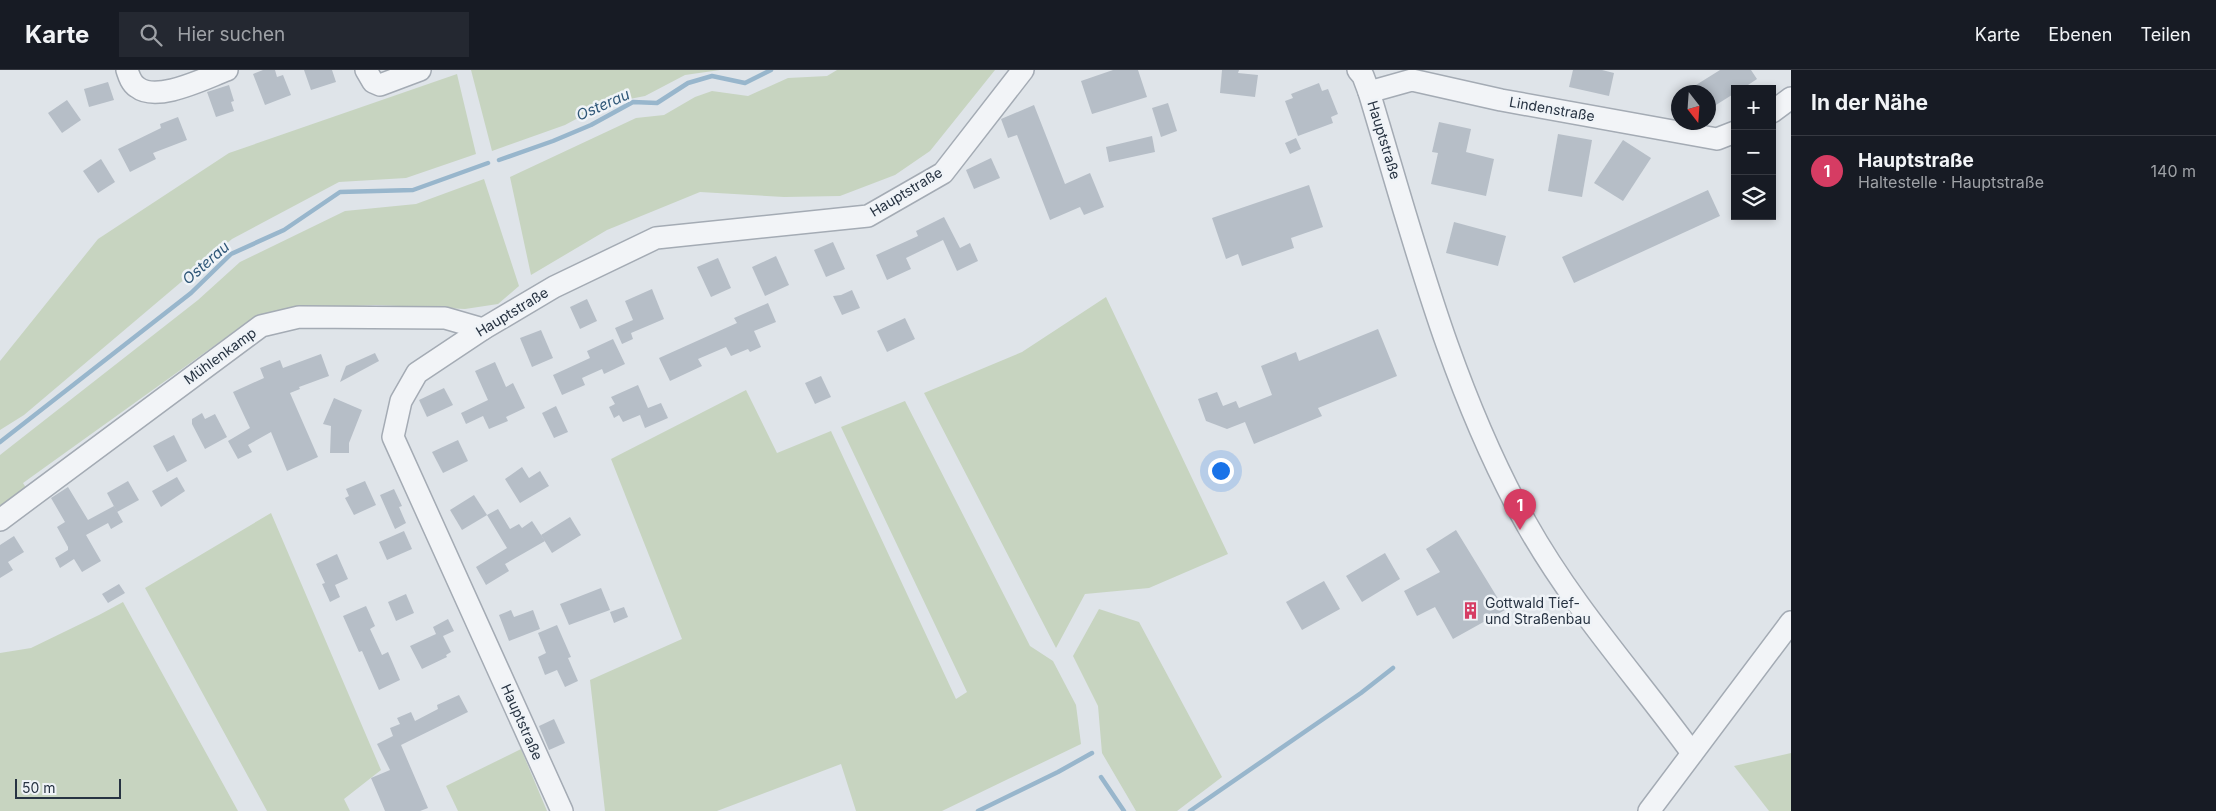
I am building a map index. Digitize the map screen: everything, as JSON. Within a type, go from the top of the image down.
[{"type":"street","points":[[127,70],[131,81],[137,88],[148,92],[160,92],[178,88],[227,70]]},
{"type":"street","points":[[366,70],[373,82],[380,85],[420,70]]},
{"type":"street","name":"Hauptstraße","points":[[562,811],[393,436],[402,401],[417,373],[483,329],[554,287],[656,238],[868,216],[943,173],[1023,70]]},
{"type":"street","name":"Hauptstraße","points":[[1358,70],[1363,76],[1369,92],[1437,314],[1465,395],[1497,468],[1527,525],[1591,624],[1692,752]]},
{"type":"street","name":"Lindenstraße","points":[[1369,92],[1412,80],[1501,100],[1718,138],[1731,133]]},
{"type":"street","points":[[1776,109],[1791,98]]},
{"type":"street","name":"Mühlenkamp","points":[[0,520],[261,326],[299,317],[445,318],[483,329]]},
{"type":"street","points":[[1649,811],[1791,622]]},
{"type":"green space","points":[[471,70],[720,70],[685,75],[645,96],[604,104],[565,125],[492,151]]},
{"type":"green space","points":[[837,70],[995,70],[930,151],[895,175],[840,196],[784,197],[700,192],[607,230],[531,275],[510,177],[636,118],[664,115],[695,97],[712,91],[748,96],[788,78],[827,76]]},
{"type":"green space","points":[[457,74],[476,154],[406,178],[339,182],[232,239],[24,415],[0,430],[0,361],[98,239],[229,153]]},
{"type":"green space","points":[[484,179],[519,286],[498,304],[465,309],[376,305],[285,309],[246,323],[23,483],[28,491],[0,512],[0,455],[198,300],[240,262],[345,211],[416,204]]},
{"type":"green space","points":[[1106,297],[1228,554],[1149,588],[1085,594],[1056,648],[924,393],[1022,352]]},
{"type":"green space","points":[[746,390],[777,453],[831,431],[956,699],[967,692],[841,427],[905,401],[1030,646],[1053,661],[1076,705],[1081,744],[942,811],[856,811],[841,764],[717,811],[605,811],[590,680],[682,639],[611,459]]},
{"type":"green space","points":[[271,513],[381,770],[344,799],[350,811],[267,811],[145,588]]},
{"type":"green space","points":[[123,602],[238,811],[0,811],[0,653],[31,648]]},
{"type":"green space","points":[[1099,609],[1139,622],[1222,777],[1177,811],[1136,811],[1102,753],[1098,706],[1073,656]]},
{"type":"green space","points":[[521,749],[547,811],[458,811],[446,786]]},
{"type":"green space","points":[[1791,753],[1791,811],[1769,811],[1734,766]]},
{"type":"building","points":[[263,70],[275,70],[277,77],[283,75],[291,95],[265,105],[253,74]]},
{"type":"building","points":[[304,70],[332,70],[336,82],[311,90]]},
{"type":"building","points":[[1113,70],[1138,70],[1147,97],[1092,114],[1081,81]]},
{"type":"building","points":[[1222,70],[1239,70],[1238,73],[1258,75],[1255,97],[1220,93]]},
{"type":"building","points":[[1573,70],[1602,70],[1614,73],[1609,96],[1569,87]]},
{"type":"building","points":[[1720,70],[1751,70],[1757,79],[1748,85],[1731,85],[1731,96],[1716,105],[1716,85],[1696,85]]},
{"type":"building","points":[[108,82],[114,100],[89,107],[84,89]]},
{"type":"building","points":[[1319,83],[1322,91],[1328,89],[1338,114],[1331,117],[1333,123],[1298,136],[1285,101],[1293,98],[1291,94]]},
{"type":"building","points":[[229,85],[234,101],[231,102],[234,111],[216,117],[207,92]]},
{"type":"building","points":[[67,100],[81,120],[62,133],[48,113]]},
{"type":"building","points":[[1168,103],[1177,131],[1161,137],[1152,108]]},
{"type":"building","points":[[1034,105],[1065,184],[1090,173],[1104,207],[1084,215],[1080,207],[1050,220],[1017,135],[1008,138],[1001,119]]},
{"type":"building","points":[[178,117],[187,140],[153,153],[156,159],[130,172],[118,149],[161,128],[160,124]]},
{"type":"building","points":[[1439,122],[1471,129],[1466,152],[1494,159],[1486,196],[1431,184],[1438,153],[1432,152]]},
{"type":"building","points":[[1558,134],[1592,140],[1582,197],[1548,191]]},
{"type":"building","points":[[1152,136],[1155,152],[1109,162],[1106,147]]},
{"type":"building","points":[[1296,138],[1301,149],[1290,154],[1285,143]]},
{"type":"building","points":[[1623,140],[1651,158],[1623,201],[1594,183]]},
{"type":"building","points":[[991,158],[1000,178],[974,189],[966,170]]},
{"type":"building","points":[[101,159],[115,182],[98,193],[83,171]]},
{"type":"building","points":[[1309,185],[1323,227],[1291,238],[1294,248],[1242,266],[1238,254],[1226,259],[1212,218]]},
{"type":"building","points":[[1708,190],[1720,216],[1574,283],[1562,257]]},
{"type":"building","points":[[944,217],[960,248],[970,243],[978,261],[957,271],[943,240],[906,258],[911,269],[887,280],[876,255],[918,236],[916,231]]},
{"type":"building","points":[[1454,222],[1506,236],[1498,266],[1446,253]]},
{"type":"building","points":[[833,242],[845,269],[826,277],[814,250]]},
{"type":"building","points":[[776,256],[789,285],[765,296],[752,267]]},
{"type":"building","points":[[718,258],[731,288],[711,297],[697,267]]},
{"type":"building","points":[[652,289],[664,319],[631,333],[633,339],[622,344],[615,328],[633,320],[625,301]]},
{"type":"building","points":[[852,290],[860,308],[842,315],[833,296]]},
{"type":"building","points":[[587,299],[597,321],[580,329],[570,307]]},
{"type":"building","points":[[768,303],[776,322],[754,331],[761,347],[750,352],[748,349],[731,356],[726,347],[698,359],[702,366],[670,381],[659,358],[737,323],[734,318]]},
{"type":"building","points":[[905,318],[915,339],[887,352],[877,331]]},
{"type":"building","points":[[1378,329],[1397,376],[1318,408],[1322,416],[1254,444],[1245,422],[1227,429],[1206,421],[1198,399],[1217,392],[1223,406],[1236,401],[1239,408],[1272,395],[1261,366],[1296,352],[1299,361]]},
{"type":"building","points":[[541,330],[553,358],[532,367],[520,338]]},
{"type":"building","points":[[613,339],[625,364],[604,374],[602,369],[582,378],[585,385],[562,395],[553,375],[590,358],[587,351]]},
{"type":"building","points":[[375,353],[379,361],[340,382],[346,366]]},
{"type":"building","points":[[321,354],[329,376],[299,387],[300,389],[290,393],[318,457],[287,471],[271,432],[248,445],[252,452],[238,459],[228,441],[250,428],[233,392],[264,378],[260,368],[280,360],[283,368]]},
{"type":"building","points":[[495,362],[506,387],[513,383],[525,408],[506,417],[508,421],[489,429],[483,416],[466,424],[461,413],[488,400],[475,371]]},
{"type":"building","points":[[821,376],[831,397],[815,404],[805,383]]},
{"type":"building","points":[[638,385],[648,408],[661,403],[668,418],[645,428],[640,415],[623,422],[619,415],[614,418],[609,407],[615,404],[611,397]]},
{"type":"building","points":[[444,388],[453,405],[427,417],[419,400]]},
{"type":"building","points":[[334,398],[362,410],[349,443],[349,453],[330,453],[331,426],[323,424]]},
{"type":"building","points":[[556,406],[568,432],[554,438],[542,413]]},
{"type":"building","points":[[202,413],[205,419],[215,414],[227,437],[205,449],[192,424],[192,419]]},
{"type":"building","points":[[174,435],[187,461],[167,472],[153,446]]},
{"type":"building","points":[[458,440],[468,461],[443,473],[432,452]]},
{"type":"building","points":[[522,467],[529,478],[540,471],[549,486],[520,503],[505,479]]},
{"type":"building","points":[[177,477],[185,491],[161,507],[152,491]]},
{"type":"building","points":[[128,481],[139,500],[117,512],[107,493]]},
{"type":"building","points":[[365,481],[376,505],[354,515],[345,498],[349,496],[346,489]]},
{"type":"building","points":[[68,487],[88,520],[114,506],[123,522],[111,529],[108,523],[86,535],[101,561],[82,572],[74,559],[60,568],[55,558],[68,550],[68,547],[57,527],[65,522],[51,498]]},
{"type":"building","points":[[394,489],[402,506],[399,507],[406,523],[395,529],[380,495]]},
{"type":"building","points":[[474,495],[487,515],[462,530],[450,510]]},
{"type":"building","points":[[498,509],[510,529],[519,524],[522,528],[532,521],[545,541],[505,564],[509,571],[486,585],[476,567],[507,548],[487,515]]},
{"type":"building","points":[[570,517],[581,535],[552,553],[541,535]]},
{"type":"building","points":[[1456,530],[1505,610],[1453,639],[1435,607],[1417,616],[1404,591],[1440,572],[1426,549]]},
{"type":"building","points":[[404,531],[412,549],[387,560],[379,542]]},
{"type":"building","points":[[14,536],[24,552],[8,562],[13,570],[0,578],[0,545]]},
{"type":"building","points":[[1385,553],[1400,579],[1362,602],[1346,576]]},
{"type":"building","points":[[337,554],[348,579],[335,585],[340,597],[330,602],[322,584],[325,583],[316,564]]},
{"type":"building","points":[[1324,581],[1340,609],[1302,630],[1286,602]]},
{"type":"building","points":[[119,584],[125,593],[108,603],[102,594]]},
{"type":"building","points":[[601,588],[610,610],[569,625],[560,604]]},
{"type":"building","points":[[406,594],[414,613],[396,621],[388,602]]},
{"type":"building","points":[[366,606],[375,626],[370,629],[382,655],[388,652],[400,680],[379,690],[362,651],[359,652],[343,616]]},
{"type":"building","points":[[624,607],[628,617],[614,623],[610,612]]},
{"type":"building","points":[[511,610],[514,617],[533,610],[540,629],[509,641],[499,615]]},
{"type":"building","points":[[448,619],[454,631],[443,636],[451,652],[446,655],[447,657],[422,669],[410,646],[436,634],[433,627]]},
{"type":"building","points":[[557,625],[571,657],[568,658],[578,681],[565,687],[557,670],[545,675],[538,657],[546,653],[538,633]]},
{"type":"building","points":[[459,695],[468,712],[401,745],[428,808],[420,811],[385,811],[371,778],[390,770],[377,744],[393,736],[390,728],[400,724],[397,718],[411,712],[415,721],[438,709],[437,705]]},
{"type":"building","points":[[554,719],[565,743],[549,750],[539,726]]},
{"type":"waterway","name":"Osterau","points":[[499,160],[591,125],[633,102],[657,103],[688,83],[712,76],[745,83],[771,70]]},
{"type":"waterway","name":"Osterau","points":[[0,442],[191,293],[231,254],[284,230],[340,192],[413,190],[488,163]]},
{"type":"waterway","points":[[1190,811],[1361,693],[1393,668]]},
{"type":"waterway","points":[[978,811],[1058,772],[1092,753]]},
{"type":"waterway","points":[[1101,777],[1124,811]]},
{"type":"place","name":"Hauptstraße","points":[[1520,530]]},
{"type":"place","name":"Gottwald Tief- und Straßenbau","points":[[1471,611]]}]
